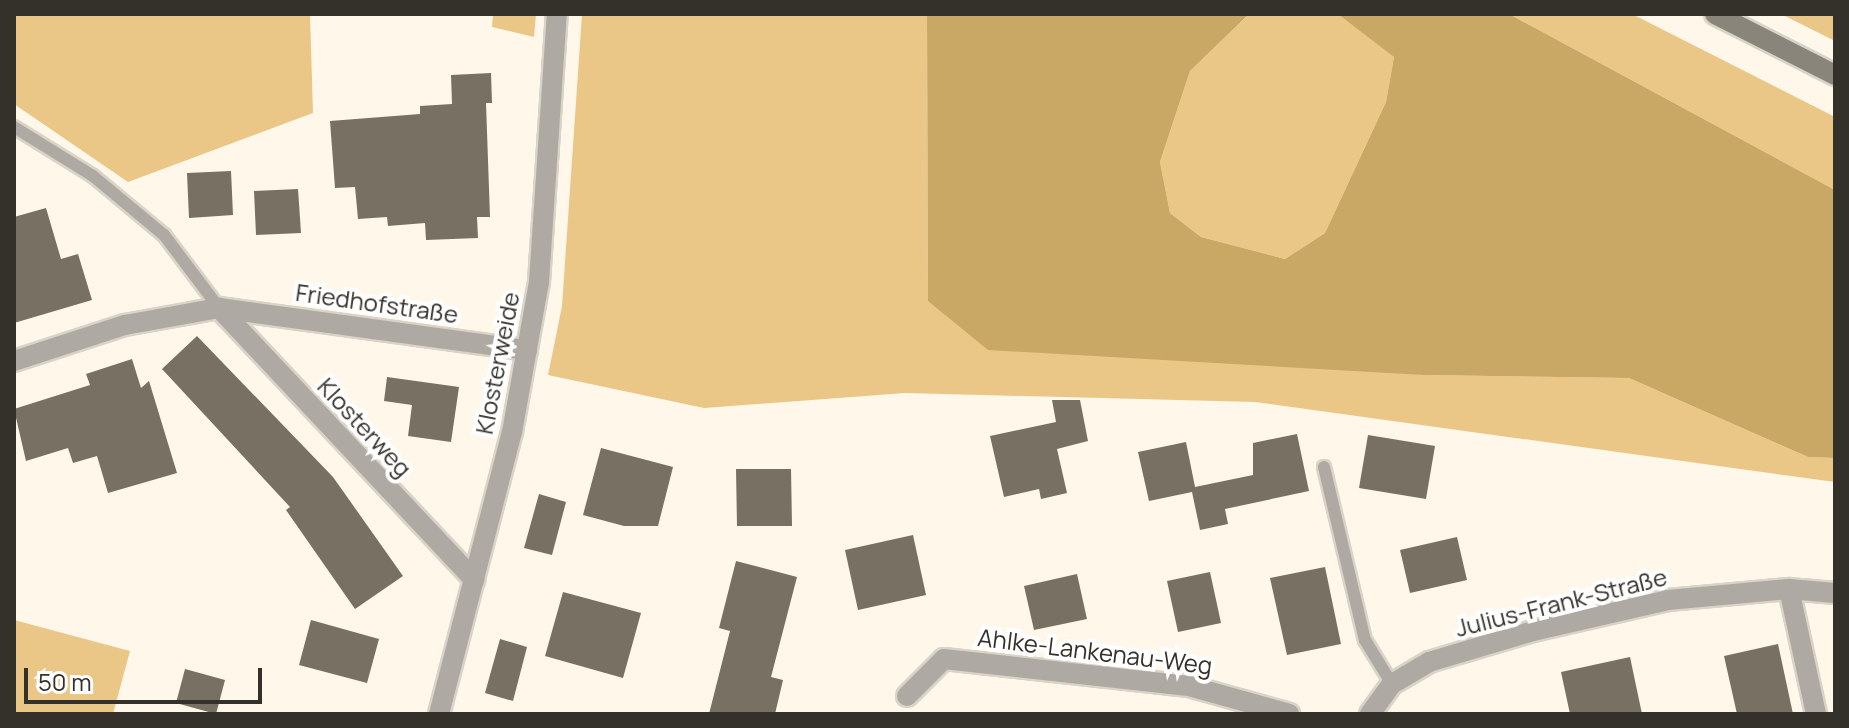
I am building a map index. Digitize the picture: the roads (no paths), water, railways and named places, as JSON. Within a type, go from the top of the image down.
[{"type":"main road","points":[[1715,14],[1835,75]]},
{"type":"street","name":"Klosterweide","points":[[439,714],[474,580],[527,350],[539,282],[557,14]]},
{"type":"street","name":"Friedhofstraße","points":[[14,361],[125,325],[219,308],[527,350]]},
{"type":"street","name":"Klosterweg","points":[[219,308],[474,580]]},
{"type":"street","name":"Julius-Frank-Straße","points":[[1370,714],[1392,684],[1429,662],[1533,631],[1668,600],[1789,589],[1835,593]]},
{"type":"street","points":[[1789,589],[1816,714]]},
{"type":"street","name":"Ahlke-Lankenau-Weg","points":[[907,696],[944,659],[1189,686],[1289,714]]},
{"type":"lane","points":[[14,127],[93,176],[164,235],[219,308]]},
{"type":"lane","points":[[1324,467],[1365,640],[1392,684]]}]
